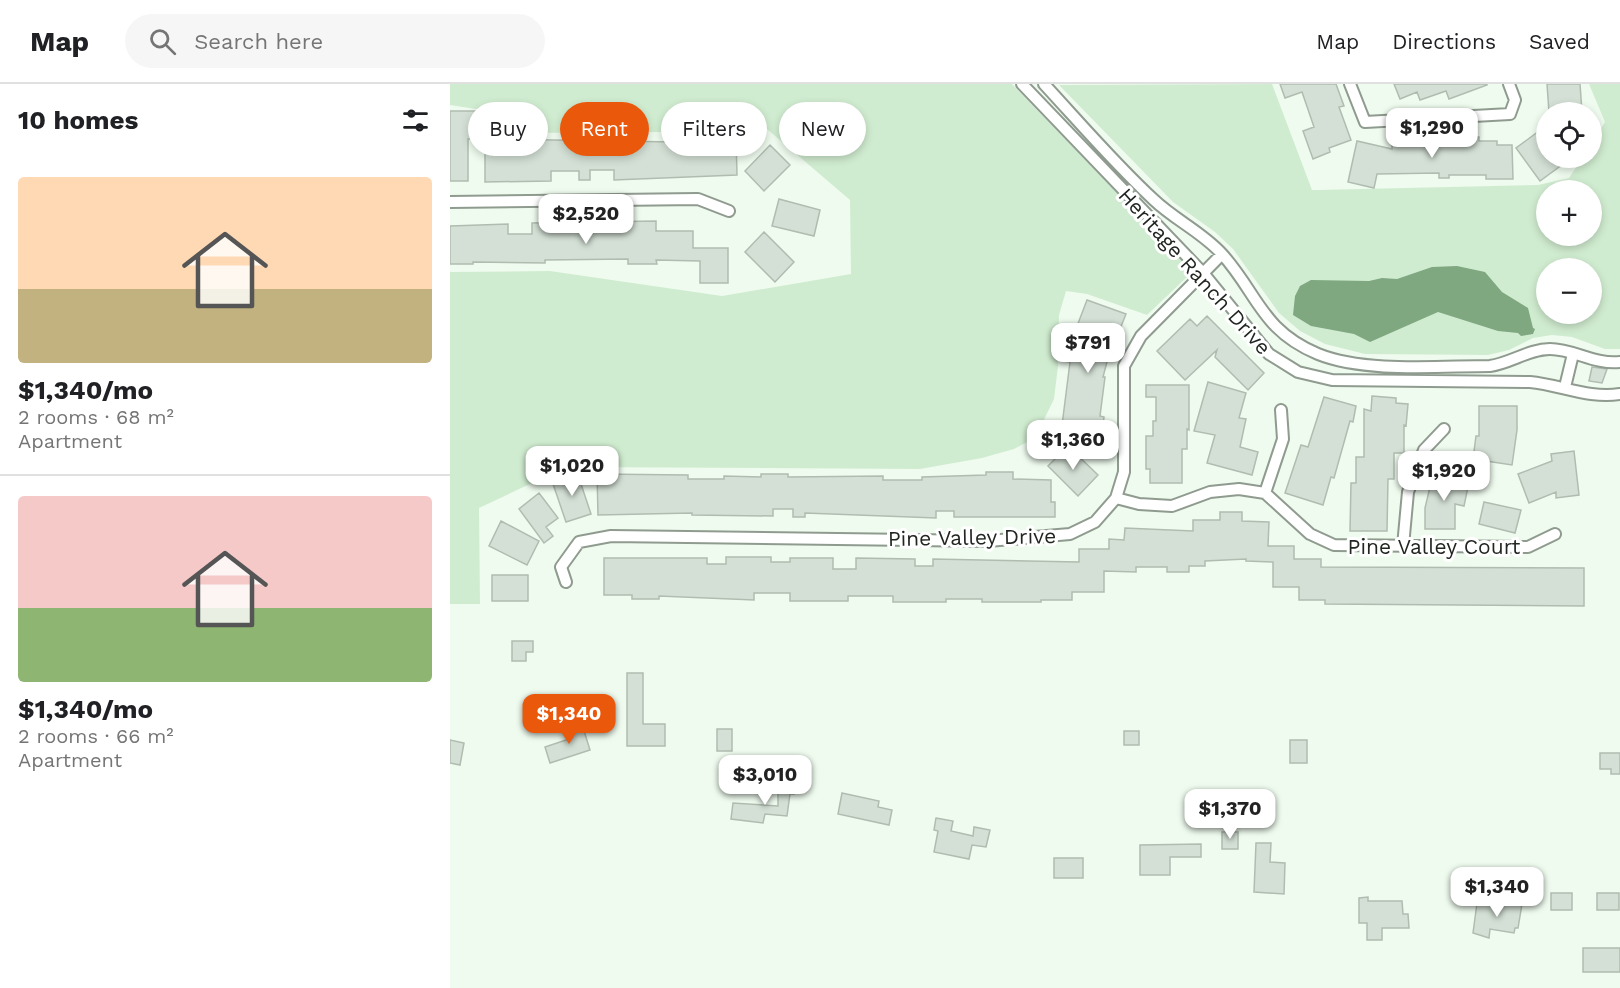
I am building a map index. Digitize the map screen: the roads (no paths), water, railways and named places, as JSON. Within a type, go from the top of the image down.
[{"type":"street","name":"Heritage Ranch Drive","points":[[1044,84],[1154,201],[1205,238],[1222,254],[1261,311],[1276,327],[1303,346],[1340,361],[1371,365],[1490,366],[1509,362],[1544,349],[1605,362],[1620,362]]},
{"type":"street","points":[[1350,84],[1365,122],[1510,114],[1515,100],[1509,84]]},
{"type":"street","name":"Heritage Ranch Drive","points":[[1027,85],[1203,273],[1269,354],[1289,368],[1310,376],[1343,381],[1522,382],[1564,387],[1595,395],[1620,394]]},
{"type":"street","points":[[450,202],[698,199],[729,211]]},
{"type":"street","name":"Pine Valley Drive","points":[[566,582],[561,567],[579,542],[611,536],[988,541],[1070,534],[1095,522],[1116,498],[1124,472],[1124,366],[1141,336],[1222,254]]},
{"type":"street","points":[[1564,387],[1573,354]]},
{"type":"street","points":[[1116,498],[1139,504],[1172,506],[1210,492],[1239,489],[1265,493],[1283,439],[1281,410]]},
{"type":"street","points":[[1403,546],[1408,492],[1424,450],[1444,429]]},
{"type":"street","name":"Pine Valley Court","points":[[1265,493],[1310,534],[1334,545],[1528,547],[1555,534]]}]
